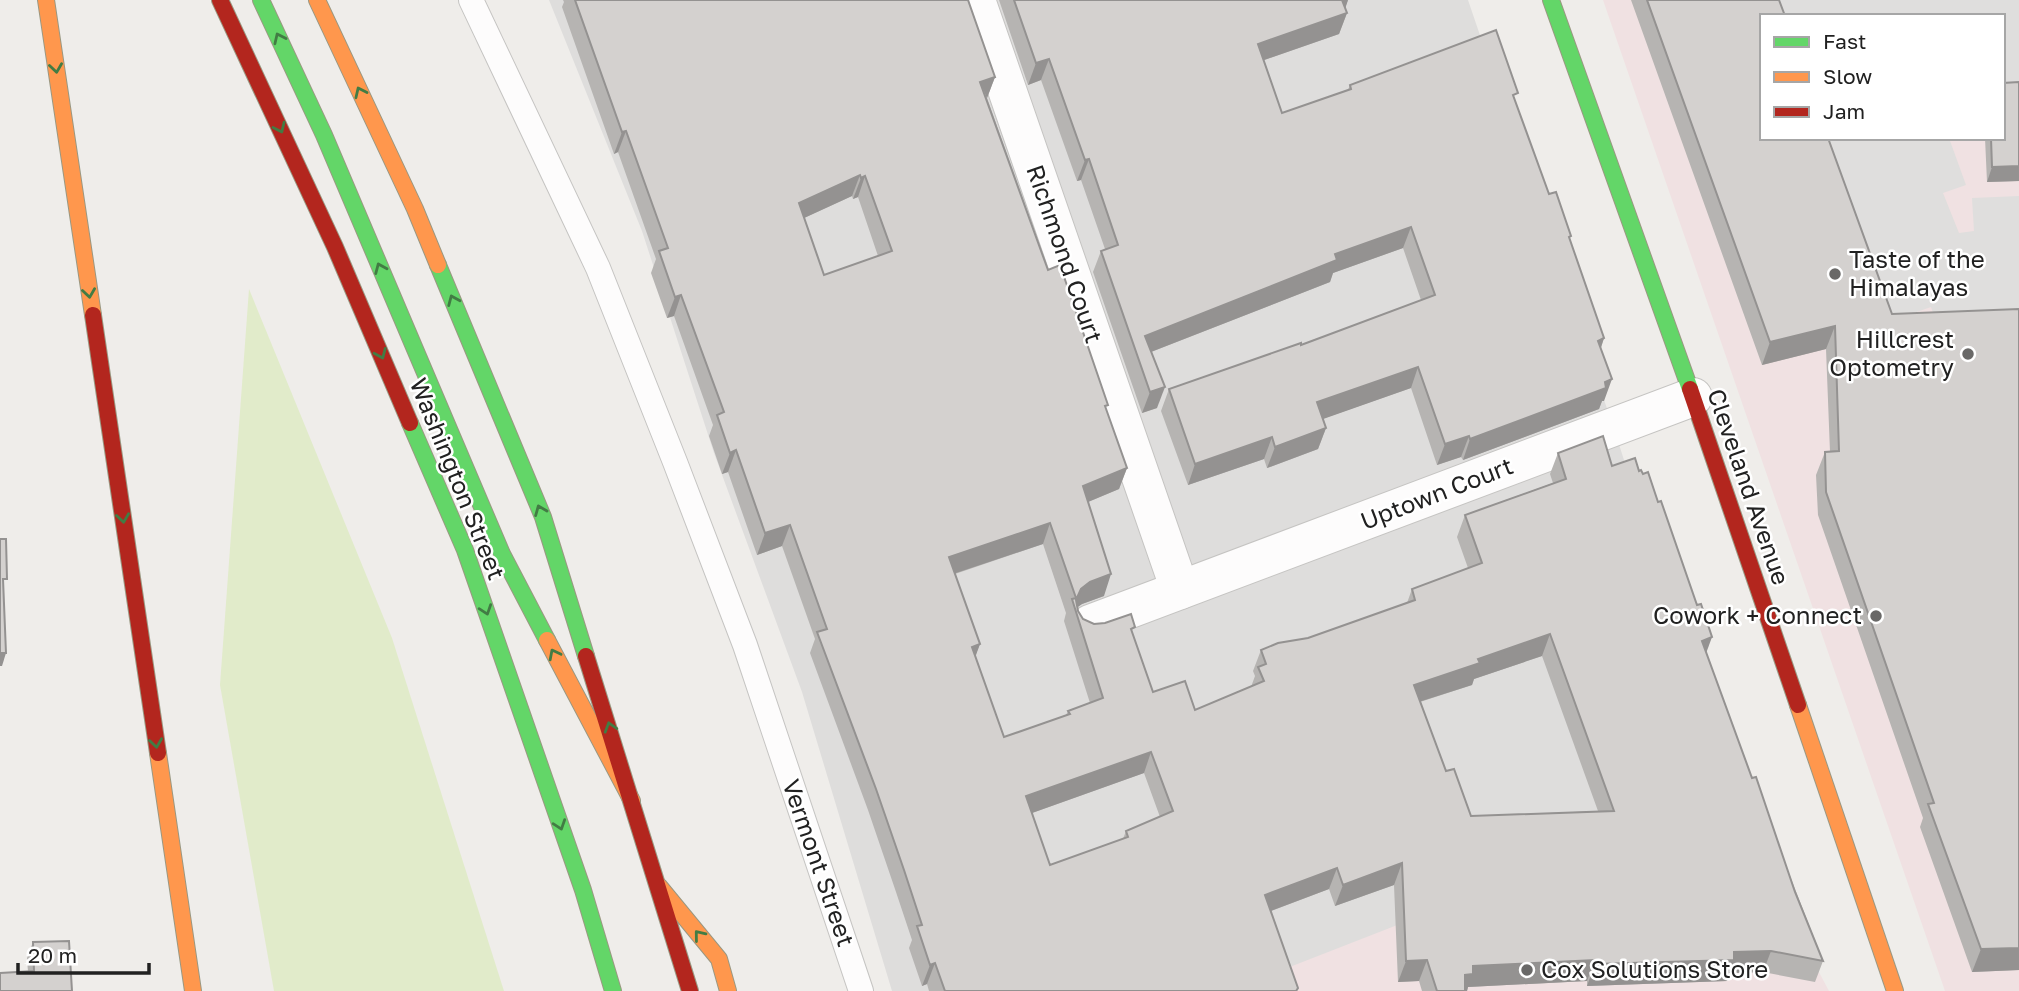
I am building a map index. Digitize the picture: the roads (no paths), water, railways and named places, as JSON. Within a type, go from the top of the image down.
[{"type":"main road","points":[[46,0],[193,991]]},
{"type":"main road","name":"Washington Street","points":[[220,0],[335,247],[465,550],[583,890],[613,991]]},
{"type":"main road","points":[[261,0],[324,135],[502,554],[632,801]]},
{"type":"main road","points":[[317,0],[415,209],[543,517],[690,991]]},
{"type":"main road","name":"Cleveland Avenue","points":[[1551,0],[1693,397],[1895,991]]},
{"type":"main road","points":[[659,886],[719,959],[728,991]]},
{"type":"street","name":"Richmond Court","points":[[976,0],[1180,590]]},
{"type":"street","name":"Uptown Court","points":[[1090,624],[1693,397]]},
{"type":"lane","name":"Vermont Street","points":[[471,0],[598,268],[731,609],[861,991]]},
{"type":"place","name":"Taste of the Himalayas","points":[[1835,274]]},
{"type":"place","name":"Hillcrest Optometry","points":[[1968,354]]},
{"type":"place","name":"Cowork + Connect","points":[[1876,616]]},
{"type":"place","name":"Cox Solutions Store","points":[[1527,970]]}]
